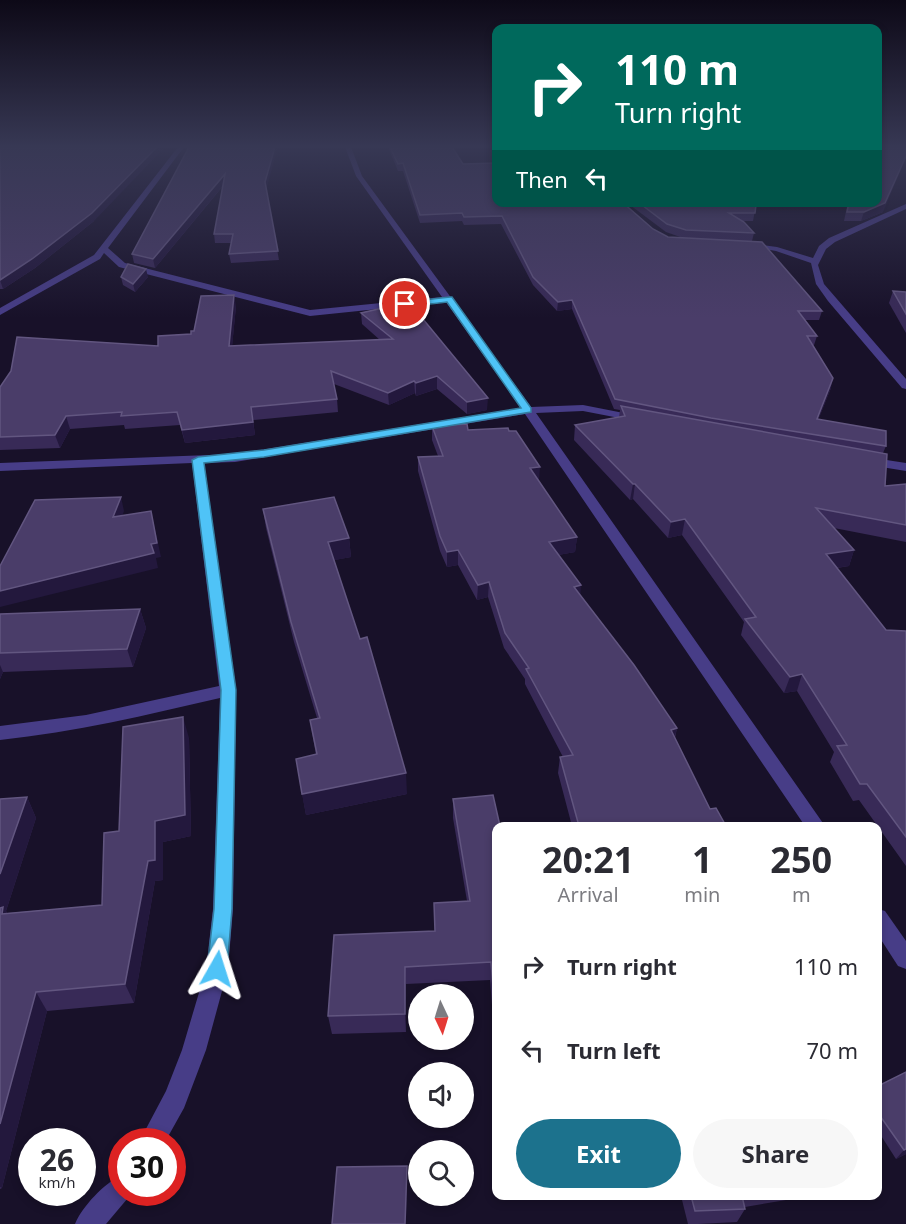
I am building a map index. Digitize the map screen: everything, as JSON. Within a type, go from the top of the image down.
[{"type":"street","points":[[0,312],[97,257],[138,204]]},
{"type":"street","points":[[380,204],[528,410],[812,822]]},
{"type":"street","points":[[906,206],[832,240],[822,248],[814,261],[820,284],[831,299],[906,386]]},
{"type":"street","points":[[741,244],[777,249],[814,261]]},
{"type":"street","points":[[105,249],[122,265],[309,313],[450,299]]},
{"type":"street","points":[[0,467],[198,460],[264,453],[528,410],[583,408],[651,422]]},
{"type":"street","points":[[159,1128],[175,1099],[194,1050],[217,969],[223,909],[228,690],[198,460]]},
{"type":"street","points":[[860,460],[906,467]]},
{"type":"street","points":[[0,733],[35,730],[102,718],[228,690]]},
{"type":"street","points":[[882,924],[906,959]]},
{"type":"street","points":[[88,1224],[108,1203]]},
{"type":"building","points":[[0,204],[101,204],[32,259],[0,280]]},
{"type":"building","points":[[159,204],[199,204],[153,259],[132,254]]},
{"type":"building","points":[[219,204],[269,204],[278,251],[229,254],[233,234],[214,234]]},
{"type":"building","points":[[416,204],[492,204],[492,207],[628,207],[653,229],[668,237],[762,242],[822,311],[798,311],[817,336],[807,336],[833,378],[817,419],[886,431],[886,446],[711,418],[615,399],[572,300],[558,302],[533,277],[502,216],[464,217],[462,213],[420,215]]},
{"type":"building","points":[[645,207],[756,207],[755,213],[729,213],[744,222],[754,233],[686,230],[667,224]]},
{"type":"building","points":[[848,207],[876,207],[864,212],[847,212]]},
{"type":"building","points":[[128,264],[146,269],[133,284],[121,277]]},
{"type":"building","points":[[893,291],[906,292],[906,314]]},
{"type":"building","points":[[234,295],[229,346],[393,339],[361,313],[409,302],[488,398],[467,402],[437,376],[416,383],[414,381],[388,393],[331,371],[337,399],[251,407],[253,422],[182,430],[177,412],[121,416],[122,412],[66,416],[55,435],[0,437],[0,387],[11,371],[17,337],[158,346],[158,336],[191,334],[191,331],[194,331],[201,296]]},
{"type":"building","points":[[621,406],[887,454],[885,486],[906,484],[906,525],[816,508],[854,550],[826,554],[886,630],[906,631],[906,837],[867,784],[860,784],[837,746],[847,745],[802,674],[790,677],[745,619],[756,617],[685,519],[671,522],[575,425],[625,416]]},
{"type":"building","points":[[467,424],[468,430],[508,428],[509,431],[516,431],[540,467],[530,468],[577,537],[549,542],[581,585],[574,587],[634,665],[677,728],[671,730],[710,809],[716,808],[724,822],[578,822],[560,757],[573,755],[526,669],[529,668],[505,633],[489,582],[478,585],[458,550],[447,552],[440,536],[418,457],[443,456],[432,426]]},
{"type":"building","points":[[121,497],[113,517],[151,511],[157,543],[151,544],[154,553],[0,591],[0,566],[35,500]]},
{"type":"building","points":[[334,497],[349,538],[328,542],[360,639],[367,637],[406,773],[302,794],[296,759],[317,754],[310,720],[320,718],[291,622],[263,509]]},
{"type":"building","points":[[140,609],[127,649],[0,653],[0,614]]},
{"type":"building","points":[[183,717],[185,815],[155,821],[155,860],[148,861],[125,984],[36,992],[0,1124],[0,908],[3,907],[2,914],[102,905],[104,833],[119,831],[123,727]]},
{"type":"building","points":[[493,795],[499,822],[492,822],[492,974],[491,962],[405,967],[405,1014],[328,1016],[334,935],[435,931],[434,903],[470,901],[453,799]]},
{"type":"building","points":[[27,797],[0,874],[0,799]]},
{"type":"building","points":[[906,1072],[906,1149],[904,1150],[882,1119],[882,1084]]},
{"type":"building","points":[[407,1166],[405,1224],[332,1224],[337,1167]]},
{"type":"building","points":[[692,1200],[743,1200],[745,1209],[695,1211]]},
{"type":"route","points":[[217,969],[223,909],[228,690],[218,596],[198,460],[235,458],[528,410],[450,299],[405,304]]}]
